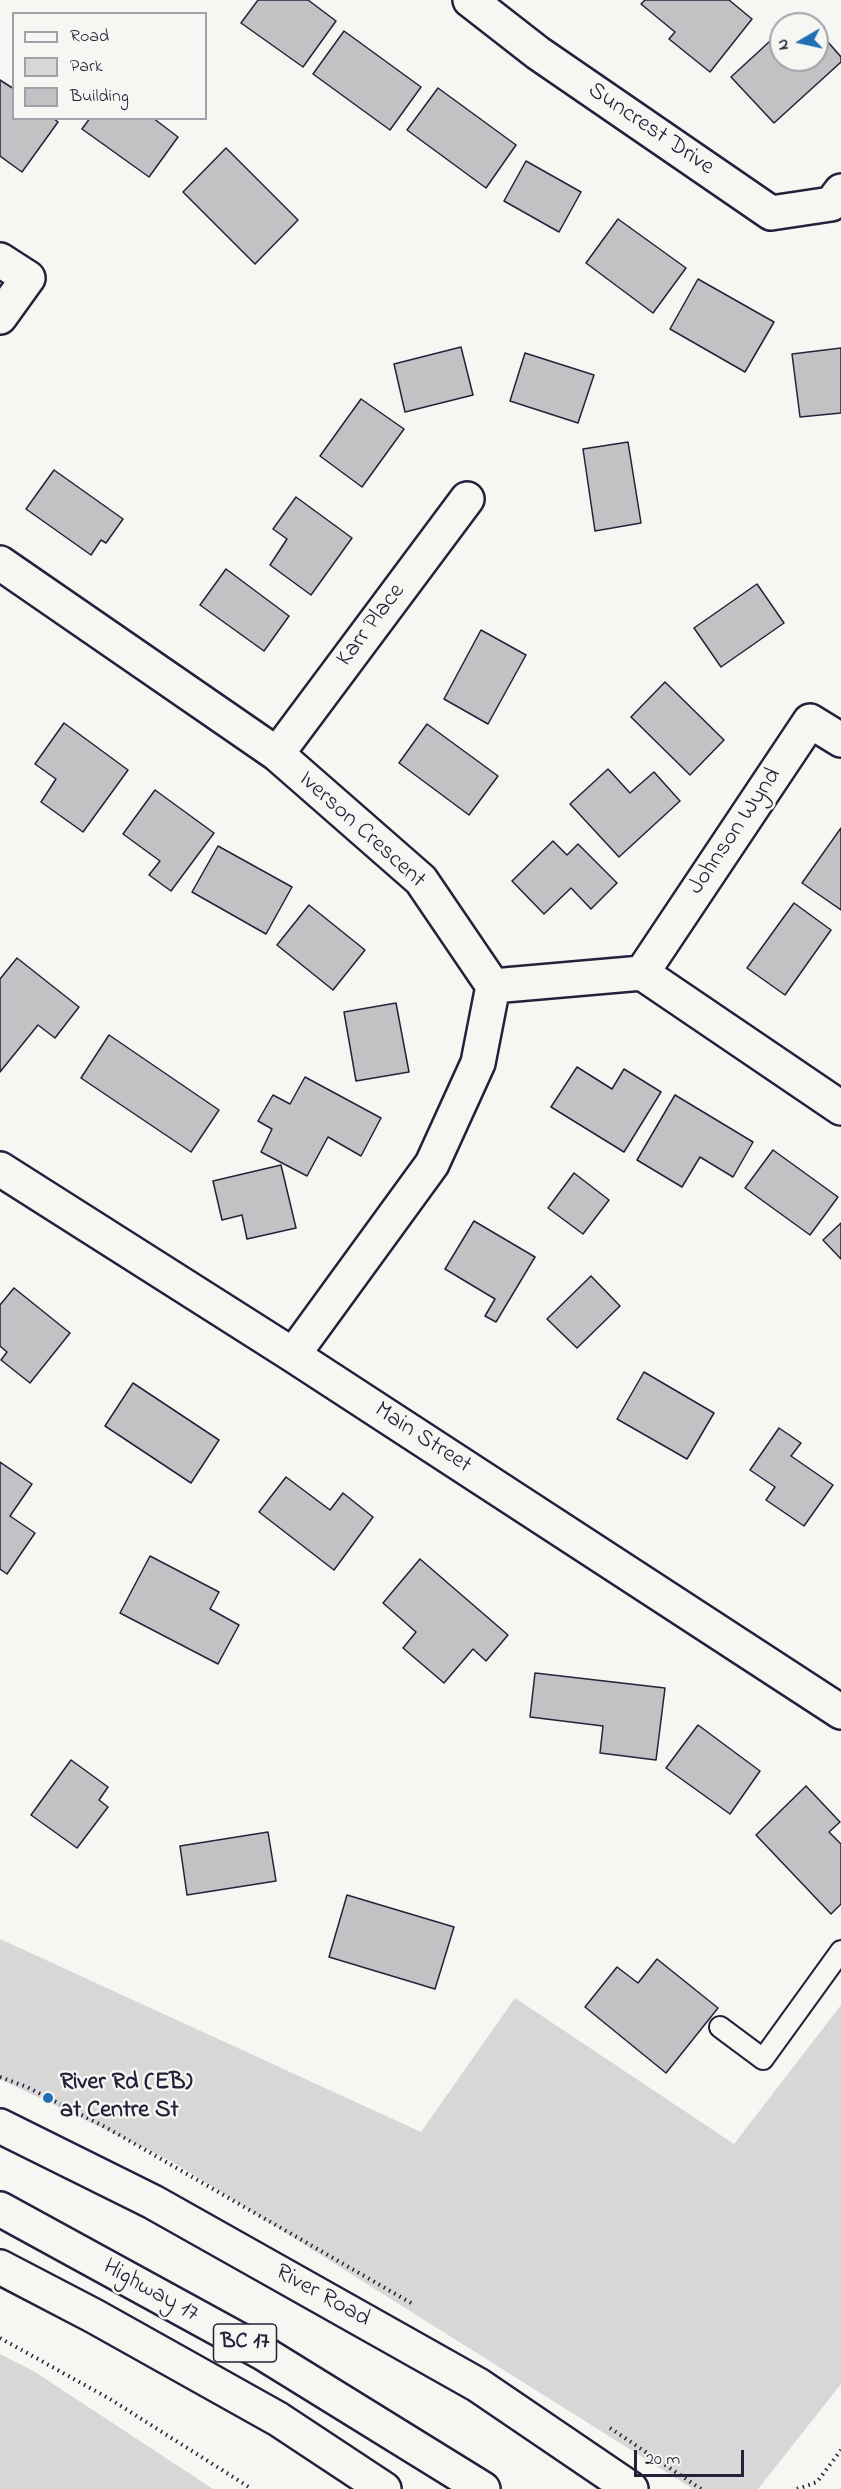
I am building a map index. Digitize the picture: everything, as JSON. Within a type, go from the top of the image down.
[{"type":"main road","name":"Suncrest Drive","points":[[470,0],[538,53],[771,213],[831,204],[841,191]]},
{"type":"main road","points":[[0,260],[28,278],[0,317]]},
{"type":"main road","name":"Karr Place","points":[[277,754],[467,499]]},
{"type":"main road","name":"Iverson Crescent","points":[[0,562],[277,754],[421,880],[493,986]]},
{"type":"main road","name":"Johnson Wynd","points":[[642,973],[810,721],[841,741]]},
{"type":"main road","points":[[293,1355],[432,1164],[478,1063],[493,986],[642,973],[841,1108]]},
{"type":"main road","name":"Main Street","points":[[0,1169],[293,1355],[841,1712]]},
{"type":"main road","name":"River Road","points":[[0,2126],[153,2202],[478,2385],[631,2489]]},
{"type":"main road","name":"Highway 17","points":[[0,2209],[263,2353],[483,2489]]},
{"type":"main road","name":"Highway 17","points":[[0,2267],[94,2316],[278,2419],[384,2489]]},
{"type":"lane","points":[[720,2028],[763,2059],[841,1951]]},
{"type":"path","points":[[0,2338],[110,2398],[252,2489]]},
{"type":"path","points":[[797,2489],[817,2482],[841,2450]]},
{"type":"green space","points":[[0,1939],[421,2132],[515,1998],[734,2144],[841,2005],[841,2384],[758,2489],[693,2489],[173,2162],[0,2079]]},
{"type":"green space","points":[[0,2354],[35,2372],[213,2489],[0,2489]]},
{"type":"building","points":[[258,0],[308,0],[336,21],[303,67],[241,23]]},
{"type":"building","points":[[645,0],[729,0],[752,19],[710,72],[669,39],[675,32],[641,4]]},
{"type":"building","points":[[344,31],[421,87],[390,130],[313,74]]},
{"type":"building","points":[[769,42],[769,72],[829,72],[829,43],[841,57],[841,62],[774,123],[731,77]]},
{"type":"building","points":[[0,80],[12,88],[12,120],[56,120],[58,122],[22,172],[0,156]]},
{"type":"building","points":[[438,88],[516,145],[486,188],[407,130]]},
{"type":"building","points":[[89,120],[156,120],[178,137],[149,177],[82,129]]},
{"type":"building","points":[[226,148],[298,220],[255,264],[183,192]]},
{"type":"building","points":[[526,161],[581,192],[559,232],[504,201]]},
{"type":"building","points":[[618,219],[686,268],[653,313],[586,263]]},
{"type":"building","points":[[698,279],[774,322],[745,372],[670,329]]},
{"type":"building","points":[[461,347],[473,395],[405,412],[394,364]]},
{"type":"building","points":[[841,348],[841,413],[800,417],[792,354]]},
{"type":"building","points":[[525,353],[594,375],[578,423],[510,401]]},
{"type":"building","points":[[361,399],[404,429],[362,487],[320,456]]},
{"type":"building","points":[[628,442],[641,523],[595,531],[583,449]]},
{"type":"building","points":[[54,470],[123,519],[106,543],[101,540],[91,555],[26,509]]},
{"type":"building","points":[[296,497],[352,538],[311,595],[270,565],[287,539],[273,529]]},
{"type":"building","points":[[226,569],[289,616],[264,651],[200,605]]},
{"type":"building","points":[[757,584],[784,623],[721,667],[694,628]]},
{"type":"building","points":[[481,630],[526,655],[488,724],[444,699]]},
{"type":"building","points":[[665,682],[724,740],[690,775],[631,717]]},
{"type":"building","points":[[64,723],[128,770],[83,832],[41,802],[56,779],[35,764]]},
{"type":"building","points":[[427,724],[498,776],[469,815],[399,763]]},
{"type":"building","points":[[608,769],[630,793],[654,772],[680,801],[619,857],[570,804]]},
{"type":"building","points":[[155,790],[214,833],[171,891],[149,875],[160,861],[123,834]]},
{"type":"building","points":[[841,828],[841,910],[802,883]]},
{"type":"building","points":[[553,841],[567,855],[578,844],[617,883],[591,909],[571,888],[544,914],[512,881]]},
{"type":"building","points":[[218,846],[292,887],[266,934],[192,892]]},
{"type":"building","points":[[794,903],[831,930],[785,995],[747,968]]},
{"type":"building","points":[[309,905],[365,950],[333,990],[277,945]]},
{"type":"building","points":[[17,958],[79,1007],[55,1038],[38,1025],[0,1072],[0,979]]},
{"type":"building","points":[[396,1003],[409,1072],[356,1081],[344,1012]]},
{"type":"building","points":[[109,1035],[219,1110],[191,1152],[81,1078]]},
{"type":"building","points":[[577,1067],[612,1089],[624,1069],[661,1092],[624,1152],[551,1107]]},
{"type":"building","points":[[305,1077],[381,1118],[361,1156],[328,1137],[307,1176],[261,1152],[272,1129],[258,1121],[273,1095],[290,1104]]},
{"type":"building","points":[[675,1095],[753,1142],[733,1177],[700,1157],[682,1187],[637,1160]]},
{"type":"building","points":[[773,1150],[838,1197],[810,1235],[745,1188]]},
{"type":"building","points":[[281,1165],[296,1228],[247,1239],[242,1215],[222,1220],[213,1181]]},
{"type":"building","points":[[574,1173],[609,1200],[583,1234],[548,1208]]},
{"type":"building","points":[[474,1221],[535,1257],[496,1322],[485,1316],[495,1299],[445,1269]]},
{"type":"building","points":[[841,1223],[841,1259],[823,1240]]},
{"type":"building","points":[[591,1276],[620,1306],[577,1348],[547,1319]]},
{"type":"building","points":[[14,1288],[70,1333],[30,1383],[1,1360],[7,1352],[0,1346],[0,1305]]},
{"type":"building","points":[[644,1372],[714,1413],[687,1459],[617,1419]]},
{"type":"building","points":[[133,1383],[219,1440],[191,1483],[105,1426]]},
{"type":"building","points":[[779,1428],[801,1443],[791,1456],[833,1485],[804,1526],[766,1500],[775,1487],[750,1470]]},
{"type":"building","points":[[0,1462],[32,1484],[10,1516],[35,1533],[7,1574],[0,1569]]},
{"type":"building","points":[[286,1477],[330,1510],[343,1493],[373,1517],[334,1570],[259,1512]]},
{"type":"building","points":[[150,1556],[219,1592],[210,1609],[239,1625],[218,1664],[120,1613]]},
{"type":"building","points":[[420,1559],[508,1635],[486,1661],[473,1649],[444,1683],[403,1648],[416,1632],[383,1603]]},
{"type":"building","points":[[535,1673],[665,1688],[656,1760],[600,1753],[603,1726],[530,1717]]},
{"type":"building","points":[[698,1725],[760,1771],[730,1814],[666,1768]]},
{"type":"building","points":[[71,1760],[108,1787],[99,1800],[108,1807],[77,1848],[31,1815]]},
{"type":"building","points":[[806,1786],[840,1822],[829,1832],[841,1844],[841,1904],[831,1914],[756,1835]]},
{"type":"building","points":[[268,1832],[276,1881],[187,1895],[180,1846]]},
{"type":"building","points":[[347,1895],[454,1927],[435,1989],[329,1957]]},
{"type":"building","points":[[657,1959],[718,2008],[666,2073],[585,2007],[617,1967],[638,1983]]},
{"type":"place","name":"River Rd (EB) at Centre St","points":[[48,2098]]}]
